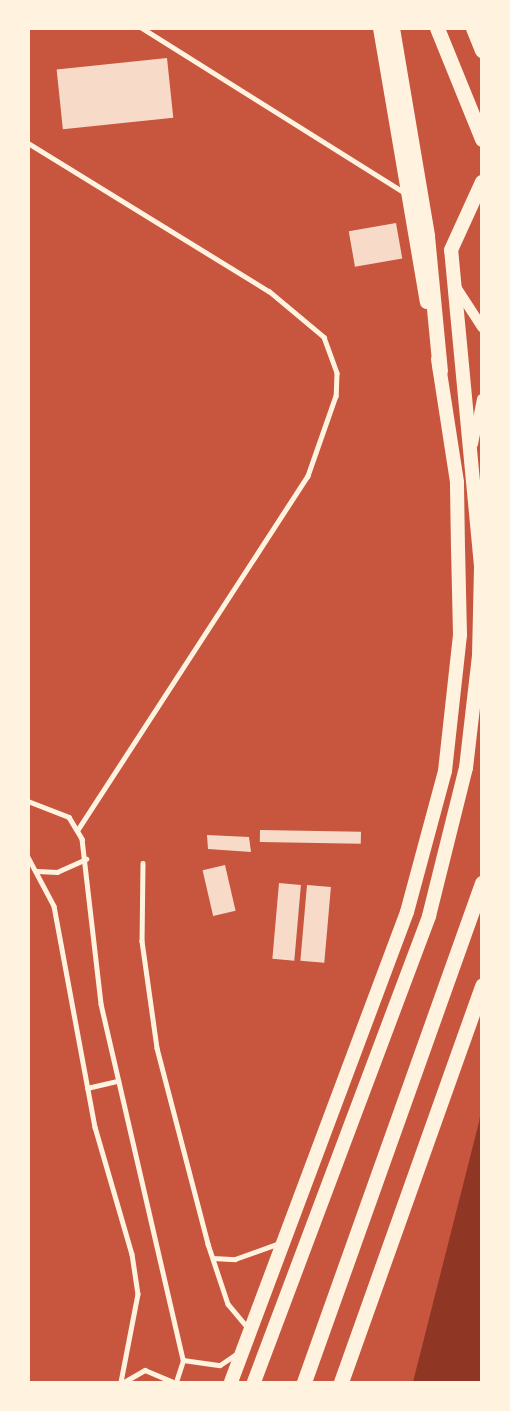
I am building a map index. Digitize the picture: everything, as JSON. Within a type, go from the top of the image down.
[{"type":"highway","points":[[437,28],[482,139]]},
{"type":"highway","points":[[473,28],[482,50]]},
{"type":"highway","points":[[385,32],[427,236],[440,370]]},
{"type":"highway","points":[[304,1383],[482,883]]},
{"type":"highway","points":[[341,1383],[482,985]]},
{"type":"main road","points":[[231,1383],[287,1239],[406,912],[445,771],[459,635],[457,482],[440,370],[407,194],[385,32]]},
{"type":"main road","points":[[254,1383],[396,1013],[453,833],[479,656],[481,566],[473,444],[452,279],[451,250],[482,182]]},
{"type":"street","points":[[452,279],[482,327]]},
{"type":"street","points":[[473,444],[482,399]]},
{"type":"lane","points":[[142,28],[407,194]]},
{"type":"lane","points":[[28,143],[269,291],[324,338],[337,373],[336,396],[308,476],[78,830]]},
{"type":"lane","points":[[28,801],[69,817],[78,830],[86,859],[101,1004],[183,1360],[174,1383],[145,1370],[123,1383]]},
{"type":"lane","points":[[28,857],[54,906],[87,1088],[138,1294],[123,1383]]},
{"type":"lane","points":[[37,871],[57,872],[86,859]]},
{"type":"lane","points":[[144,863],[142,941],[157,1048],[213,1258],[228,1304],[251,1330]]},
{"type":"lane","points":[[87,1088],[118,1082]]},
{"type":"lane","points":[[213,1258],[250,1256],[287,1239]]},
{"type":"lane","points":[[183,1360],[220,1365],[246,1345]]},
{"type":"shaded area","points":[[481,1110],[481,1382],[413,1382],[479,1122]]},
{"type":"building","points":[[167,58],[173,118],[63,129],[57,70]]},
{"type":"building","points":[[396,223],[402,258],[355,267],[349,231]]},
{"type":"building","points":[[260,830],[361,832],[361,844],[260,842]]},
{"type":"building","points":[[207,835],[249,837],[251,852],[208,849]]},
{"type":"building","points":[[225,865],[236,911],[213,916],[203,870]]},
{"type":"building","points":[[279,883],[301,885],[294,961],[272,959]]},
{"type":"building","points":[[307,885],[331,887],[324,963],[300,961]]}]
